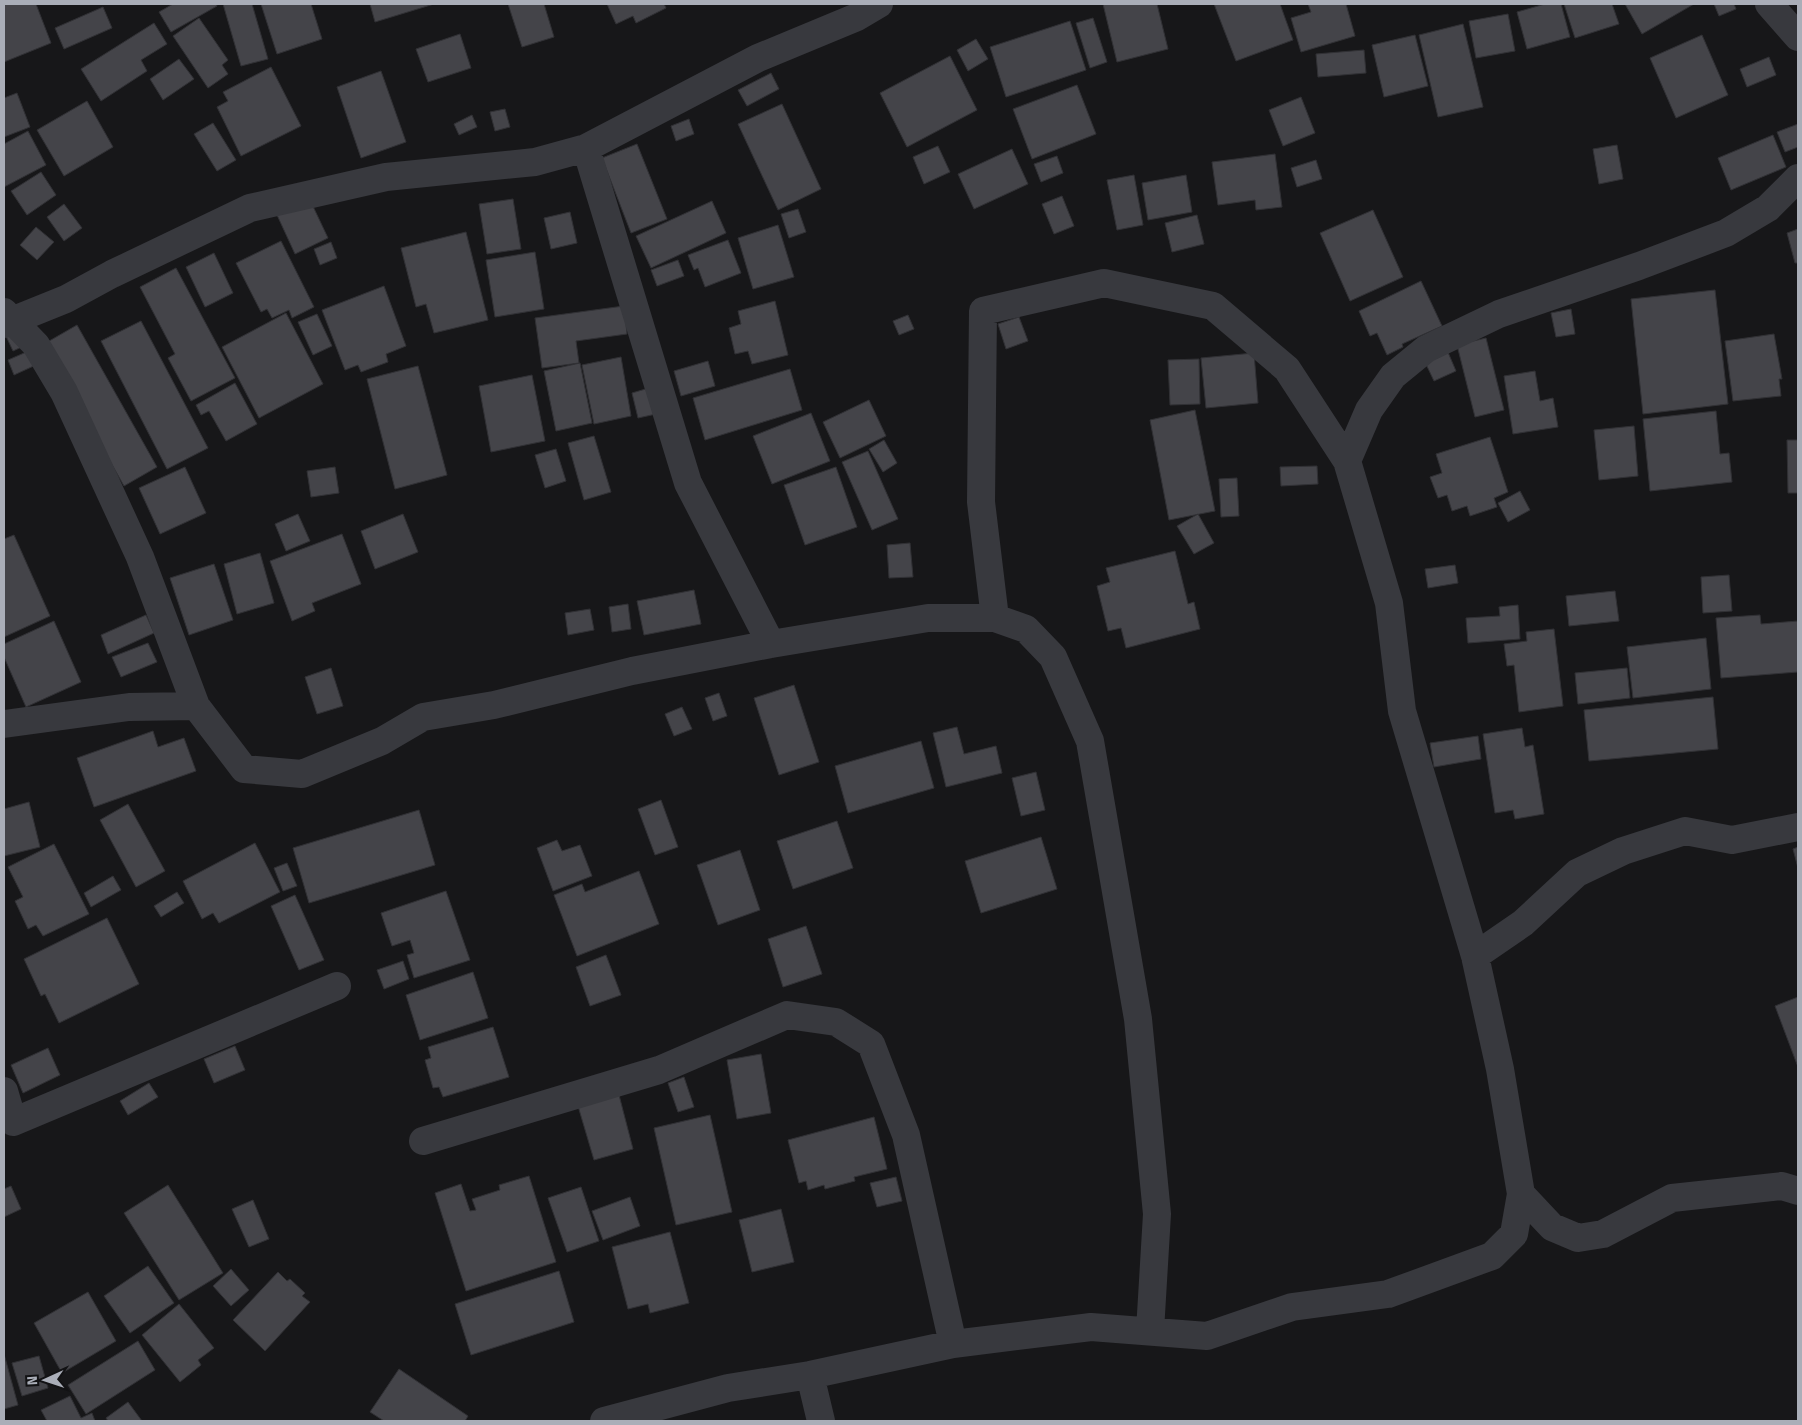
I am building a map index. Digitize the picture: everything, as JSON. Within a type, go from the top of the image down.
[{"type":"street","points":[[1768,4],[1798,37]]},
{"type":"street","points":[[862,8],[758,58],[586,148],[535,162],[386,177],[250,208],[112,274],[66,299],[7,319],[36,345],[68,400],[140,557],[196,706],[244,769],[302,774],[382,741],[423,717],[494,705],[632,671],[771,644],[928,618],[995,618],[1026,629],[1053,657],[1090,742],[1139,1029],[1157,1214],[1150,1331]]},
{"type":"street","points":[[586,148],[688,483],[771,644]]},
{"type":"street","points":[[1347,461],[1369,410],[1383,389],[1393,376],[1426,349],[1499,314],[1639,266],[1726,233],[1768,208],[1798,178]]},
{"type":"street","points":[[604,1421],[728,1388],[810,1374],[954,1344],[1091,1326],[1207,1336],[1292,1307],[1388,1294],[1492,1256],[1514,1234],[1521,1194],[1500,1069],[1475,956],[1402,711],[1389,603],[1347,461],[1287,369],[1213,306],[1104,283],[983,311],[981,502],[995,618]]},
{"type":"street","points":[[4,724],[129,707],[196,706]]},
{"type":"street","points":[[1475,956],[1523,923],[1577,873],[1623,851],[1685,832],[1732,840],[1798,827]]},
{"type":"street","points":[[4,1091],[13,1122],[337,986]]},
{"type":"street","points":[[423,1141],[659,1070],[787,1015],[836,1022],[871,1044],[906,1136],[954,1344]]},
{"type":"street","points":[[1521,1194],[1552,1227],[1578,1238],[1603,1234],[1672,1198],[1782,1186],[1798,1191]]},
{"type":"street","points":[[810,1374],[821,1421]]},
{"type":"building","points":[[4,4],[36,4],[51,43],[4,62]]},
{"type":"building","points":[[173,4],[216,4],[217,6],[171,32],[159,12]]},
{"type":"building","points":[[223,4],[252,4],[268,59],[241,66]]},
{"type":"building","points":[[261,4],[311,4],[322,39],[277,54]]},
{"type":"building","points":[[370,4],[434,4],[375,22]]},
{"type":"building","points":[[508,4],[544,4],[554,37],[522,47]]},
{"type":"building","points":[[607,4],[664,4],[666,8],[636,23],[633,16],[616,24]]},
{"type":"building","points":[[1103,4],[1157,4],[1168,49],[1117,62]]},
{"type":"building","points":[[1214,4],[1280,4],[1293,40],[1236,61]]},
{"type":"building","points":[[1308,4],[1346,4],[1355,36],[1301,52],[1291,18],[1311,12]]},
{"type":"building","points":[[1545,4],[1561,4],[1570,37],[1527,49],[1517,12]]},
{"type":"building","points":[[1564,4],[1612,4],[1619,24],[1575,38]]},
{"type":"building","points":[[1625,4],[1694,4],[1642,34]]},
{"type":"building","points":[[1714,4],[1734,4],[1736,9],[1719,16]]},
{"type":"building","points":[[103,7],[112,28],[64,49],[55,28]]},
{"type":"building","points":[[1508,14],[1515,51],[1476,58],[1469,21]]},
{"type":"building","points":[[199,18],[228,60],[222,65],[228,74],[208,88],[173,36]]},
{"type":"building","points":[[1093,18],[1107,62],[1090,68],[1076,23]]},
{"type":"building","points":[[1070,21],[1086,70],[1006,97],[990,47]]},
{"type":"building","points":[[154,23],[167,44],[141,60],[147,71],[101,101],[81,69]]},
{"type":"building","points":[[1463,24],[1483,107],[1438,117],[1419,35]]},
{"type":"building","points":[[460,34],[471,68],[428,82],[416,49]]},
{"type":"building","points":[[1415,35],[1428,86],[1384,97],[1372,45]]},
{"type":"building","points":[[1702,35],[1728,95],[1676,118],[1650,58]]},
{"type":"building","points":[[976,39],[988,59],[968,71],[957,50]]},
{"type":"building","points":[[1364,50],[1366,73],[1318,77],[1316,54]]},
{"type":"building","points":[[950,56],[977,110],[907,147],[880,93]]},
{"type":"building","points":[[1769,57],[1776,75],[1747,87],[1740,69]]},
{"type":"building","points":[[179,59],[194,79],[163,100],[150,79]]},
{"type":"building","points":[[271,67],[301,126],[241,156],[217,107],[228,101],[223,92]]},
{"type":"building","points":[[381,71],[406,142],[361,158],[337,87]]},
{"type":"building","points":[[771,73],[779,89],[747,106],[738,90]]},
{"type":"building","points":[[1077,85],[1096,134],[1032,159],[1013,109]]},
{"type":"building","points":[[17,93],[30,127],[4,137],[4,98]]},
{"type":"building","points":[[1301,97],[1315,133],[1283,146],[1269,110]]},
{"type":"building","points":[[87,101],[113,147],[64,176],[37,130]]},
{"type":"building","points":[[782,104],[821,189],[778,210],[738,124]]},
{"type":"building","points":[[505,109],[510,127],[495,131],[490,112]]},
{"type":"building","points":[[472,115],[477,127],[459,135],[454,124]]},
{"type":"building","points":[[689,119],[694,134],[676,141],[671,126]]},
{"type":"building","points":[[213,123],[236,160],[217,171],[194,134]]},
{"type":"building","points":[[1798,124],[1798,147],[1785,152],[1777,132]]},
{"type":"building","points":[[28,131],[46,165],[4,187],[4,144]]},
{"type":"building","points":[[1773,135],[1786,167],[1731,190],[1718,158]]},
{"type":"building","points":[[637,144],[667,219],[631,233],[602,158]]},
{"type":"building","points":[[1617,145],[1623,179],[1599,184],[1593,149]]},
{"type":"building","points":[[938,146],[950,172],[924,184],[913,157]]},
{"type":"building","points":[[1012,149],[1028,184],[974,209],[958,174]]},
{"type":"building","points":[[1275,154],[1282,207],[1256,210],[1255,200],[1218,205],[1212,162]]},
{"type":"building","points":[[1057,156],[1063,173],[1041,182],[1034,164]]},
{"type":"building","points":[[1316,160],[1322,179],[1297,187],[1291,168]]},
{"type":"building","points":[[41,172],[56,195],[27,215],[11,191]]},
{"type":"building","points":[[1134,175],[1143,225],[1117,230],[1107,180]]},
{"type":"building","points":[[1186,175],[1192,212],[1148,220],[1142,183]]},
{"type":"building","points":[[1062,196],[1074,226],[1054,234],[1042,204]]},
{"type":"building","points":[[513,199],[521,249],[487,254],[479,204]]},
{"type":"building","points":[[310,200],[328,238],[295,254],[277,215]]},
{"type":"building","points":[[712,201],[726,233],[651,268],[636,236]]},
{"type":"building","points":[[64,204],[82,228],[64,241],[47,217]]},
{"type":"building","points":[[798,209],[806,232],[789,238],[781,214]]},
{"type":"building","points":[[1373,210],[1403,277],[1350,301],[1320,233]]},
{"type":"building","points":[[570,212],[577,243],[551,249],[544,218]]},
{"type":"building","points":[[1197,215],[1204,244],[1172,252],[1165,223]]},
{"type":"building","points":[[778,225],[794,277],[753,289],[738,238]]},
{"type":"building","points":[[36,227],[54,242],[37,260],[20,245]]},
{"type":"building","points":[[1798,229],[1798,263],[1795,263],[1787,233]]},
{"type":"building","points":[[466,232],[488,320],[434,333],[426,304],[416,307],[401,248]]},
{"type":"building","points":[[728,240],[741,273],[705,287],[698,268],[694,270],[688,255]]},
{"type":"building","points":[[281,241],[314,307],[292,318],[289,310],[272,318],[267,309],[261,312],[236,263]]},
{"type":"building","points":[[331,242],[337,258],[320,265],[314,249]]},
{"type":"building","points":[[535,252],[544,309],[495,317],[486,260]]},
{"type":"building","points":[[214,253],[233,293],[205,307],[186,267]]},
{"type":"building","points":[[678,260],[684,276],[657,286],[651,270]]},
{"type":"building","points":[[176,268],[235,378],[191,401],[168,358],[175,354],[140,287]]},
{"type":"building","points":[[1421,281],[1442,326],[1402,344],[1403,347],[1387,355],[1377,333],[1370,336],[1359,311]]},
{"type":"building","points":[[384,286],[406,346],[386,354],[388,362],[361,372],[358,365],[345,370],[322,310]]},
{"type":"building","points":[[1715,290],[1728,404],[1643,414],[1631,299]]},
{"type":"building","points":[[775,301],[788,355],[752,364],[748,351],[735,354],[729,328],[741,324],[738,311]]},
{"type":"building","points":[[624,306],[627,334],[576,341],[579,363],[542,368],[535,318]]},
{"type":"building","points":[[1571,309],[1575,334],[1556,337],[1551,313]]},
{"type":"building","points":[[286,313],[323,384],[259,418],[222,347]]},
{"type":"building","points":[[317,314],[332,346],[313,355],[298,322]]},
{"type":"building","points":[[908,315],[914,329],[899,335],[893,321]]},
{"type":"building","points":[[1019,317],[1028,341],[1006,349],[998,324]]},
{"type":"building","points":[[141,321],[208,448],[167,469],[101,341]]},
{"type":"building","points":[[77,325],[157,467],[124,486],[44,344]]},
{"type":"building","points":[[4,332],[28,344],[13,351]]},
{"type":"building","points":[[1774,334],[1782,379],[1779,379],[1781,396],[1733,401],[1725,341]]},
{"type":"building","points":[[1486,338],[1504,410],[1475,417],[1457,345]]},
{"type":"building","points":[[31,350],[38,364],[14,375],[8,360]]},
{"type":"building","points":[[1447,350],[1456,371],[1434,381],[1424,360]]},
{"type":"building","points":[[1254,353],[1258,403],[1206,408],[1201,358]]},
{"type":"building","points":[[621,357],[631,416],[594,424],[582,365]]},
{"type":"building","points":[[1199,359],[1200,404],[1170,405],[1168,360]]},
{"type":"building","points":[[708,361],[715,386],[681,396],[674,371]]},
{"type":"building","points":[[580,363],[592,423],[556,431],[544,371]]},
{"type":"building","points":[[418,366],[447,475],[395,489],[367,379]]},
{"type":"building","points":[[790,369],[802,410],[705,440],[693,398]]},
{"type":"building","points":[[1535,371],[1540,401],[1553,398],[1558,427],[1513,434],[1504,376]]},
{"type":"building","points":[[532,375],[545,441],[491,452],[479,386]]},
{"type":"building","points":[[235,383],[257,424],[226,441],[209,411],[201,415],[196,405]]},
{"type":"building","points":[[649,388],[656,414],[638,418],[632,393]]},
{"type":"building","points":[[869,400],[886,436],[840,458],[823,422]]},
{"type":"building","points":[[1195,410],[1215,511],[1169,520],[1150,420]]},
{"type":"building","points":[[1716,411],[1720,454],[1729,453],[1732,482],[1650,491],[1643,419]]},
{"type":"building","points":[[811,413],[830,461],[772,484],[753,436]]},
{"type":"building","points":[[1634,426],[1638,476],[1599,480],[1594,430]]},
{"type":"building","points":[[594,436],[611,492],[584,500],[568,443]]},
{"type":"building","points":[[1490,437],[1508,492],[1494,498],[1497,507],[1470,516],[1467,506],[1452,511],[1447,495],[1438,498],[1430,477],[1442,473],[1436,454]]},
{"type":"building","points":[[884,440],[897,463],[883,472],[869,449]]},
{"type":"building","points":[[1787,440],[1798,440],[1798,493],[1788,493]]},
{"type":"building","points":[[556,449],[566,481],[545,488],[535,455]]},
{"type":"building","points":[[868,451],[898,519],[872,530],[842,462]]},
{"type":"building","points":[[1317,466],[1318,484],[1281,486],[1280,467]]},
{"type":"building","points":[[185,467],[206,513],[160,534],[139,488]]},
{"type":"building","points":[[335,467],[339,493],[311,497],[307,471]]},
{"type":"building","points":[[836,467],[857,527],[805,545],[784,485]]},
{"type":"building","points":[[1237,478],[1239,516],[1221,517],[1219,479]]},
{"type":"building","points":[[1520,491],[1530,510],[1508,522],[1498,503]]},
{"type":"building","points":[[298,514],[310,541],[286,551],[275,524]]},
{"type":"building","points":[[403,514],[418,552],[375,569],[361,531]]},
{"type":"building","points":[[1198,514],[1214,543],[1194,554],[1177,526]]},
{"type":"building","points":[[342,534],[361,584],[312,603],[315,611],[292,621],[270,561]]},
{"type":"building","points":[[14,535],[50,616],[4,637],[4,539]]},
{"type":"building","points":[[910,543],[913,577],[889,578],[887,545]]},
{"type":"building","points":[[1175,551],[1188,604],[1194,602],[1200,629],[1126,648],[1121,628],[1108,631],[1097,586],[1110,582],[1106,568]]},
{"type":"building","points":[[260,553],[274,603],[237,614],[224,564]]},
{"type":"building","points":[[214,564],[233,620],[189,635],[170,578]]},
{"type":"building","points":[[1455,565],[1458,583],[1428,588],[1425,569]]},
{"type":"building","points":[[1729,575],[1732,611],[1703,613],[1701,577]]},
{"type":"building","points":[[694,590],[701,624],[644,635],[637,601]]},
{"type":"building","points":[[1615,591],[1619,621],[1569,626],[1566,596]]},
{"type":"building","points":[[628,604],[631,629],[612,632],[609,607]]},
{"type":"building","points":[[1518,605],[1520,639],[1468,643],[1466,618],[1500,616],[1499,607]]},
{"type":"building","points":[[590,609],[594,630],[568,635],[565,613]]},
{"type":"building","points":[[146,615],[154,633],[108,654],[101,635]]},
{"type":"building","points":[[1760,615],[1761,624],[1798,621],[1798,672],[1721,678],[1716,618]]},
{"type":"building","points":[[54,621],[81,682],[26,707],[4,657],[4,644]]},
{"type":"building","points":[[1554,629],[1563,706],[1519,712],[1514,665],[1507,666],[1504,644],[1527,641],[1526,632]]},
{"type":"building","points":[[1706,638],[1711,689],[1633,698],[1627,647]]},
{"type":"building","points":[[148,643],[157,662],[121,677],[112,657]]},
{"type":"building","points":[[331,668],[343,706],[317,714],[305,677]]},
{"type":"building","points":[[1627,668],[1630,698],[1578,704],[1575,673]]},
{"type":"building","points":[[794,685],[819,762],[779,775],[754,698]]},
{"type":"building","points":[[719,693],[727,716],[713,721],[705,698]]},
{"type":"building","points":[[1713,697],[1718,749],[1589,761],[1584,710]]},
{"type":"building","points":[[682,707],[692,729],[674,736],[665,714]]},
{"type":"building","points":[[957,727],[964,754],[996,746],[1002,773],[946,787],[933,733]]},
{"type":"building","points":[[1522,728],[1525,747],[1533,745],[1544,814],[1515,819],[1513,810],[1495,813],[1483,734]]},
{"type":"building","points":[[153,731],[158,747],[184,738],[196,771],[94,807],[77,758]]},
{"type":"building","points":[[1478,736],[1481,759],[1434,767],[1430,743]]},
{"type":"building","points":[[921,741],[934,788],[848,813],[835,766]]},
{"type":"building","points":[[1036,772],[1045,810],[1021,816],[1012,778]]},
{"type":"building","points":[[661,800],[678,847],[655,855],[638,809]]},
{"type":"building","points":[[29,802],[40,847],[4,856],[4,809]]},
{"type":"building","points":[[128,804],[165,871],[136,887],[100,820]]},
{"type":"building","points":[[419,810],[435,865],[309,903],[293,848]]},
{"type":"building","points":[[837,821],[853,868],[793,889],[777,841]]},
{"type":"building","points":[[1041,837],[1057,889],[981,913],[965,861]]},
{"type":"building","points":[[557,840],[562,851],[580,845],[592,876],[553,891],[537,848]]},
{"type":"building","points":[[255,843],[280,892],[219,923],[213,913],[202,919],[183,881]]},
{"type":"building","points":[[54,844],[89,914],[43,936],[36,925],[28,929],[15,901],[23,897],[8,867]]},
{"type":"building","points":[[1798,847],[1798,868],[1793,849]]},
{"type":"building","points":[[740,850],[760,910],[718,925],[697,865]]},
{"type":"building","points":[[287,863],[297,886],[283,891],[274,868]]},
{"type":"building","points":[[639,871],[659,924],[577,956],[554,895],[582,884],[585,892]]},
{"type":"building","points":[[113,876],[121,890],[91,907],[84,893]]},
{"type":"building","points":[[446,891],[470,960],[414,978],[407,955],[414,953],[410,940],[392,946],[381,913]]},
{"type":"building","points":[[177,892],[184,903],[161,917],[154,906]]},
{"type":"building","points":[[295,895],[324,960],[299,970],[271,906]]},
{"type":"building","points":[[107,918],[139,984],[59,1023],[45,994],[41,996],[24,959]]},
{"type":"building","points":[[806,926],[822,974],[783,987],[768,939]]},
{"type":"building","points":[[606,955],[621,995],[590,1006],[576,967]]},
{"type":"building","points":[[403,961],[409,979],[384,989],[377,970]]},
{"type":"building","points":[[473,972],[488,1018],[420,1040],[406,995]]},
{"type":"building","points":[[1798,997],[1798,1067],[1775,1006]]},
{"type":"building","points":[[493,1027],[509,1077],[443,1097],[439,1087],[433,1088],[425,1060],[431,1058],[428,1047]]},
{"type":"building","points":[[235,1046],[245,1070],[214,1083],[204,1059]]},
{"type":"building","points":[[48,1048],[60,1075],[23,1093],[11,1065]]},
{"type":"building","points":[[761,1054],[771,1113],[737,1119],[727,1060]]},
{"type":"building","points":[[684,1077],[694,1107],[678,1112],[668,1083]]},
{"type":"building","points":[[149,1083],[158,1097],[128,1115],[120,1101]]},
{"type":"building","points":[[619,1095],[633,1149],[594,1160],[578,1106]]},
{"type":"building","points":[[710,1115],[732,1212],[676,1225],[654,1128]]},
{"type":"building","points":[[874,1117],[887,1169],[854,1177],[855,1181],[825,1189],[824,1185],[808,1190],[806,1181],[799,1183],[788,1140]]},
{"type":"building","points":[[529,1176],[556,1262],[466,1291],[435,1193],[461,1184],[470,1211],[476,1210],[472,1199],[500,1190],[499,1185]]},
{"type":"building","points":[[896,1177],[902,1201],[877,1207],[870,1183]]},
{"type":"building","points":[[168,1185],[223,1273],[179,1300],[124,1213]]},
{"type":"building","points":[[11,1186],[21,1209],[4,1217],[4,1189]]},
{"type":"building","points":[[581,1187],[599,1241],[567,1252],[548,1198]]},
{"type":"building","points":[[630,1197],[640,1226],[603,1240],[592,1211]]},
{"type":"building","points":[[253,1200],[269,1239],[249,1247],[232,1209]]},
{"type":"building","points":[[781,1209],[794,1262],[752,1272],[739,1220]]},
{"type":"building","points":[[670,1232],[689,1303],[650,1313],[648,1304],[628,1309],[612,1247]]},
{"type":"building","points":[[148,1266],[174,1303],[130,1333],[104,1296]]},
{"type":"building","points":[[231,1269],[249,1290],[231,1306],[213,1286]]},
{"type":"building","points":[[559,1271],[574,1322],[471,1355],[455,1304]]},
{"type":"building","points":[[278,1272],[287,1281],[290,1279],[305,1293],[302,1296],[310,1302],[265,1351],[233,1320]]},
{"type":"building","points":[[88,1292],[116,1341],[62,1373],[34,1323]]},
{"type":"building","points":[[179,1304],[214,1348],[198,1360],[201,1365],[180,1382],[142,1335]]},
{"type":"building","points":[[138,1341],[155,1370],[86,1414],[68,1385]]},
{"type":"building","points":[[4,1354],[18,1405],[4,1409]]},
{"type":"building","points":[[39,1356],[48,1388],[22,1396],[12,1363]]},
{"type":"building","points":[[399,1369],[468,1416],[465,1421],[384,1421],[370,1412]]},
{"type":"building","points":[[70,1396],[81,1418],[92,1413],[95,1421],[47,1421],[41,1410]]},
{"type":"building","points":[[128,1402],[142,1421],[108,1421],[106,1418]]}]
